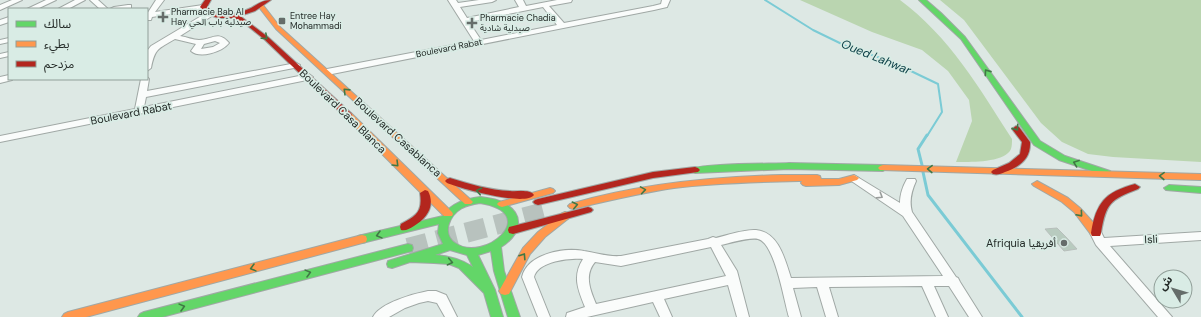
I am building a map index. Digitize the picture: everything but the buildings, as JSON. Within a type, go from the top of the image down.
[{"type":"main road","points":[[912,0],[930,15],[953,38],[1026,142],[1027,149],[1022,158],[1009,167],[996,172]]},
{"type":"main road","points":[[922,0],[939,14],[963,38],[1041,146],[1072,162],[1113,174]]},
{"type":"main road","points":[[205,3],[205,11],[211,14],[233,15],[243,13],[264,3]]},
{"type":"main road","name":"Boulevard Casa Blanca","points":[[264,3],[278,28],[327,72]]},
{"type":"main road","name":"Boulevard Casa Blanca","points":[[233,15],[244,20],[262,34],[296,65],[425,193],[446,217]]},
{"type":"main road","name":"Boulevard Casablanca","points":[[327,72],[371,114],[443,177],[468,202]]},
{"type":"main road","points":[[502,204],[535,198],[634,173],[739,161],[838,163],[854,173],[876,179]]},
{"type":"main road","points":[[545,212],[637,191],[674,185],[913,169],[1201,177]]},
{"type":"main road","points":[[513,230],[566,215],[676,192],[758,185],[839,182],[854,173]]},
{"type":"main road","points":[[443,177],[457,184],[484,192],[535,198]]},
{"type":"main road","points":[[1059,185],[1033,184],[1066,200],[1077,210],[1098,238]]},
{"type":"main road","points":[[1098,238],[1099,215],[1103,204],[1112,196],[1139,187],[1112,186]]},
{"type":"main road","points":[[1157,188],[1201,190]]},
{"type":"main road","points":[[404,228],[420,218],[427,208],[428,201],[425,193]]},
{"type":"main road","points":[[480,200],[492,200],[502,204],[511,211],[515,220],[513,230],[506,239],[496,246],[484,251],[471,252],[460,250],[451,246],[445,241],[442,234],[442,227],[446,217],[454,209],[468,202],[480,200]]},
{"type":"main road","points":[[505,291],[530,246],[566,215]]},
{"type":"main road","points":[[68,317],[446,217]]},
{"type":"main road","points":[[144,317],[405,244],[350,254]]},
{"type":"main road","points":[[382,266],[411,259],[451,246]]},
{"type":"main road","points":[[496,246],[497,263],[514,317]]},
{"type":"main road","points":[[471,252],[489,290],[497,317]]},
{"type":"main road","points":[[411,259],[441,260],[461,265],[470,271],[480,285],[489,290]]},
{"type":"main road","points":[[95,317],[281,270]]},
{"type":"street","points":[[0,8],[18,0]]},
{"type":"street","points":[[33,8],[52,0]]},
{"type":"street","points":[[64,8],[81,0]]},
{"type":"street","points":[[94,0],[103,8]]},
{"type":"street","points":[[148,18],[160,0]]},
{"type":"street","points":[[454,3],[487,0]]},
{"type":"street","points":[[519,0],[524,8]]},
{"type":"street","points":[[466,20],[568,0]]},
{"type":"street","name":"Boulevard Rabat","points":[[327,72],[562,26],[665,2]]},
{"type":"street","points":[[148,18],[205,3]]},
{"type":"street","points":[[454,3],[479,43]]},
{"type":"street","points":[[545,4],[562,26]]},
{"type":"street","points":[[118,8],[128,5]]},
{"type":"street","points":[[149,53],[173,36],[211,14]]},
{"type":"street","points":[[0,23],[6,20]]},
{"type":"street","points":[[0,26],[6,20]]},
{"type":"street","points":[[173,36],[201,43]]},
{"type":"street","points":[[142,95],[296,65]]},
{"type":"street","name":"Boulevard Rabat","points":[[0,139],[309,78]]},
{"type":"street","points":[[139,111],[145,80]]},
{"type":"street","points":[[854,173],[907,213],[976,317]]},
{"type":"street","points":[[907,213],[904,201],[906,190],[912,181]]},
{"type":"street","points":[[544,317],[528,277],[530,271],[538,263],[554,257],[575,255],[592,257],[606,261],[626,260],[751,234],[765,237],[773,247],[786,283],[795,317]]},
{"type":"street","name":"Isli","points":[[1098,238],[1201,236]]},
{"type":"street","points":[[1098,238],[1152,303],[1166,317]]},
{"type":"street","points":[[713,241],[731,271],[743,317]]},
{"type":"street","points":[[592,257],[584,265],[582,273],[584,290],[592,310]]},
{"type":"street","points":[[572,317],[592,310],[657,297],[733,279]]},
{"type":"street","points":[[926,282],[942,317]]},
{"type":"street","points":[[786,283],[954,282]]},
{"type":"street","points":[[822,283],[832,317]]},
{"type":"street","points":[[379,317],[395,307],[430,295],[442,299],[451,317]]},
{"type":"street","points":[[657,297],[666,317]]},
{"type":"green space","points":[[800,0],[900,0],[918,14],[934,30],[962,64],[1012,139],[1011,149],[1002,157],[986,161],[956,162],[972,121],[969,100],[948,71],[922,50],[872,32]]},
{"type":"green space","points":[[940,0],[1201,0],[1201,162],[1113,157],[1088,154],[1062,142],[1041,123],[964,20]]},
{"type":"waterway","name":"Oued Lahwar","points":[[765,0],[813,30],[850,48],[890,61],[938,84],[942,112],[927,136]]},
{"type":"waterway","name":"Oued Lahwar","points":[[922,165],[918,149],[927,135]]},
{"type":"waterway","name":"Oued Lahwar","points":[[923,172],[928,195],[1022,317]]},
{"type":"tunnel","points":[[408,248],[545,212]]},
{"type":"traffic: fast","points":[[922,0],[939,14],[963,38],[1037,143],[1062,158],[1107,173]]},
{"type":"traffic: fast","points":[[695,170],[789,166],[883,168]]},
{"type":"traffic: fast","points":[[1169,188],[1201,190]]},
{"type":"traffic: fast","points":[[480,200],[499,204],[511,213],[514,222],[511,232],[503,240],[492,247],[480,251],[466,251],[453,247],[444,238],[443,227],[445,221],[452,211],[459,206],[468,202],[480,200]]},
{"type":"traffic: fast","points":[[362,239],[444,219]]},
{"type":"traffic: fast","points":[[392,264],[451,246]]},
{"type":"traffic: fast","points":[[496,246],[499,271],[514,317]]},
{"type":"traffic: fast","points":[[144,317],[408,248]]},
{"type":"traffic: fast","points":[[471,252],[489,290],[497,317]]},
{"type":"traffic: fast","points":[[412,259],[442,259],[456,262],[469,270],[489,290]]},
{"type":"traffic: slow","points":[[261,6],[278,28],[468,202]]},
{"type":"traffic: slow","points":[[348,115],[448,214]]},
{"type":"traffic: slow","points":[[883,168],[1201,177]]},
{"type":"traffic: slow","points":[[573,206],[674,185],[745,179],[817,178]]},
{"type":"traffic: slow","points":[[806,183],[839,182],[854,178]]},
{"type":"traffic: slow","points":[[1037,184],[1065,200],[1077,210],[1096,233]]},
{"type":"traffic: slow","points":[[502,204],[550,191]]},
{"type":"traffic: slow","points":[[505,291],[526,251],[553,225],[565,216]]},
{"type":"traffic: slow","points":[[68,317],[362,239]]},
{"type":"traffic: jam","points":[[208,0],[203,7],[210,13],[226,17],[244,13],[268,0]]},
{"type":"traffic: jam","points":[[233,15],[251,26],[266,38],[348,115]]},
{"type":"traffic: jam","points":[[996,172],[1017,162],[1025,154],[1026,142],[1016,129]]},
{"type":"traffic: jam","points":[[538,202],[653,175],[695,170]]},
{"type":"traffic: jam","points":[[450,181],[469,188],[489,192],[529,195]]},
{"type":"traffic: jam","points":[[1096,233],[1100,214],[1106,202],[1117,194],[1135,187]]},
{"type":"traffic: jam","points":[[405,227],[415,221],[425,210],[425,193]]},
{"type":"traffic: jam","points":[[513,230],[588,210]]},
{"type":"place","name":"Pharmacie Bab Al Hay صيدلية باب الحي","points":[[163,17]]},
{"type":"place","name":"Entree Hay Mohammadi","points":[[282,21]]},
{"type":"place","name":"Pharmacie Chadia صيدلية شادية","points":[[472,23]]},
{"type":"place","name":"Afriquia أفريقيا","points":[[1064,243]]}]
